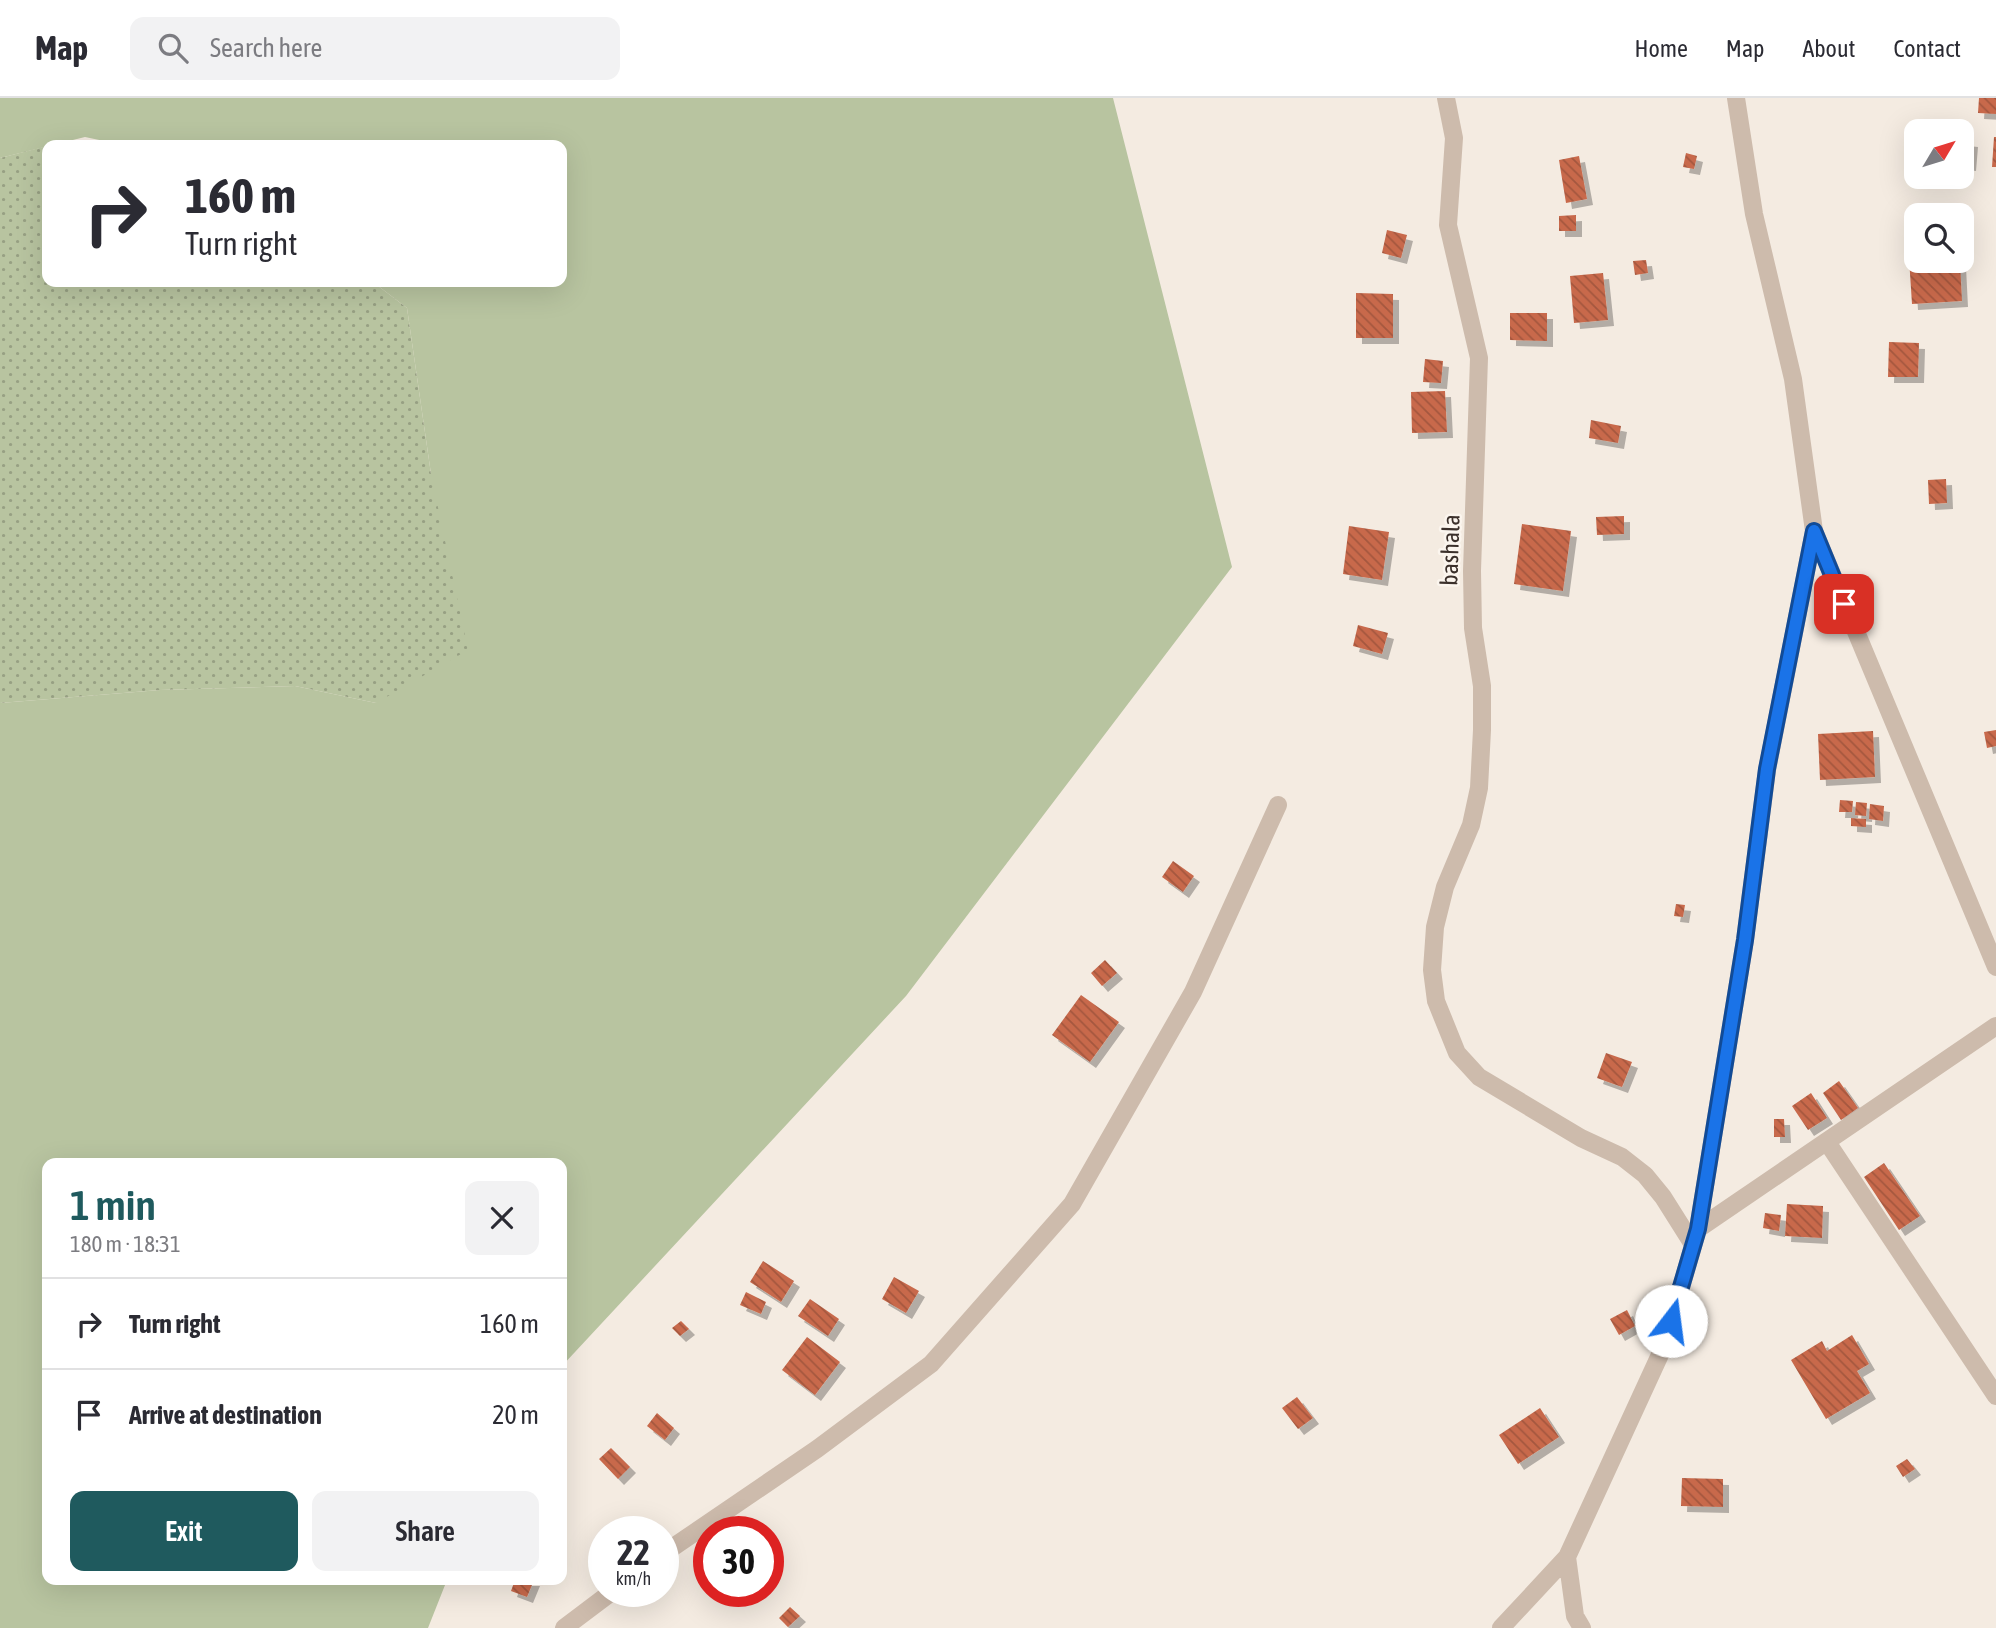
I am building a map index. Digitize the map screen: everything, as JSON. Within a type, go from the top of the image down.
[{"type":"street","name":"bashala","points":[[1446,98],[1454,138],[1448,225],[1476,335],[1479,358],[1472,571],[1473,628],[1482,686],[1482,730],[1479,788],[1471,825],[1445,887],[1436,927],[1432,970],[1436,1001],[1457,1053],[1479,1077],[1540,1115],[1629,1163],[1645,1175],[1695,1236]]},
{"type":"street","points":[[1736,98],[1754,214],[1793,379],[1814,531],[1996,967]]},
{"type":"street","points":[[1501,1628],[1566,1557],[1664,1346],[1695,1236],[1745,940],[1767,769],[1814,531]]},
{"type":"street","points":[[679,1543],[817,1450],[931,1364],[1072,1203],[1193,992],[1278,805]]},
{"type":"street","points":[[1695,1236],[1996,1026]]},
{"type":"street","points":[[1827,1142],[1996,1396]]},
{"type":"street","points":[[1566,1557],[1575,1616],[1582,1628]]},
{"type":"street","points":[[564,1628],[592,1607]]},
{"type":"green space","points":[[0,98],[1113,98],[1232,567],[906,996],[567,1361],[567,1158],[42,1158],[42,1585],[445,1585],[428,1628],[0,1628],[0,703],[160,690],[295,686],[376,703],[431,474],[407,308],[380,287],[567,287],[567,140],[99,140],[85,137],[73,140],[42,140],[42,148],[0,158]]},
{"type":"green space","points":[[42,147],[42,287],[380,287],[407,308],[431,474],[468,650],[376,703],[295,686],[160,690],[0,703],[0,158]]},
{"type":"building","points":[[1979,98],[1996,98],[1996,114],[1978,113]]},
{"type":"building","points":[[1994,137],[1996,167],[1992,167]]},
{"type":"building","points":[[1686,153],[1697,156],[1694,169],[1683,167]]},
{"type":"building","points":[[1579,156],[1587,199],[1566,203],[1559,160]]},
{"type":"building","points":[[1576,215],[1576,231],[1559,231],[1559,216]]},
{"type":"building","points":[[1387,230],[1407,235],[1401,258],[1382,253]]},
{"type":"building","points":[[1646,260],[1648,273],[1635,275],[1633,261]]},
{"type":"building","points":[[1603,273],[1608,320],[1574,323],[1570,276]]},
{"type":"building","points":[[1910,273],[1961,273],[1962,301],[1912,304]]},
{"type":"building","points":[[1356,293],[1393,294],[1393,338],[1356,338]]},
{"type":"building","points":[[1510,313],[1547,313],[1547,341],[1510,340]]},
{"type":"building","points":[[1889,342],[1919,343],[1918,377],[1888,377]]},
{"type":"building","points":[[1425,359],[1443,361],[1441,383],[1423,382]]},
{"type":"building","points":[[1445,391],[1447,432],[1412,433],[1411,392]]},
{"type":"building","points":[[1591,420],[1621,426],[1618,443],[1589,438]]},
{"type":"building","points":[[1946,479],[1947,503],[1929,504],[1928,480]]},
{"type":"building","points":[[1624,516],[1624,534],[1597,535],[1596,517]]},
{"type":"building","points":[[1522,524],[1571,531],[1563,591],[1514,584]]},
{"type":"building","points":[[1349,526],[1389,532],[1382,580],[1343,574]]},
{"type":"building","points":[[1358,625],[1388,633],[1382,654],[1353,646]]},
{"type":"building","points":[[1996,730],[1996,746],[1987,748],[1984,732]]},
{"type":"building","points":[[1873,731],[1875,777],[1820,780],[1818,734]]},
{"type":"building","points":[[1840,800],[1853,801],[1852,812],[1839,812]]},
{"type":"building","points":[[1856,802],[1867,803],[1866,816],[1855,815]]},
{"type":"building","points":[[1870,804],[1884,806],[1883,821],[1869,819]]},
{"type":"building","points":[[1851,818],[1866,819],[1866,827],[1851,826]]},
{"type":"building","points":[[1173,861],[1194,876],[1183,892],[1162,877]]},
{"type":"building","points":[[1676,904],[1685,905],[1683,917],[1674,916]]},
{"type":"building","points":[[1105,960],[1117,973],[1102,986],[1091,973]]},
{"type":"building","points":[[1081,995],[1119,1022],[1090,1062],[1052,1035]]},
{"type":"building","points":[[1606,1053],[1632,1062],[1622,1087],[1597,1078]]},
{"type":"building","points":[[1839,1081],[1858,1108],[1841,1120],[1823,1093]]},
{"type":"building","points":[[1811,1093],[1827,1118],[1808,1130],[1792,1106]]},
{"type":"building","points":[[1774,1119],[1784,1119],[1785,1137],[1774,1137]]},
{"type":"building","points":[[1884,1163],[1920,1216],[1899,1230],[1864,1177]]},
{"type":"building","points":[[1787,1204],[1823,1206],[1822,1238],[1785,1236]]},
{"type":"building","points":[[1765,1213],[1781,1215],[1779,1231],[1763,1228]]},
{"type":"building","points":[[763,1261],[794,1281],[781,1302],[750,1282]]},
{"type":"building","points":[[894,1277],[919,1291],[906,1313],[882,1299]]},
{"type":"building","points":[[746,1292],[766,1302],[761,1314],[740,1305]]},
{"type":"building","points":[[810,1299],[839,1319],[828,1336],[798,1316]]},
{"type":"building","points":[[1627,1310],[1635,1326],[1619,1335],[1610,1319]]},
{"type":"building","points":[[681,1321],[689,1329],[680,1336],[672,1328]]},
{"type":"building","points":[[1852,1335],[1869,1364],[1857,1371],[1870,1393],[1826,1419],[1791,1360],[1822,1341],[1827,1351]]},
{"type":"building","points":[[807,1337],[840,1362],[815,1395],[782,1370]]},
{"type":"building","points":[[1297,1397],[1313,1418],[1298,1429],[1282,1408]]},
{"type":"building","points":[[1540,1408],[1559,1437],[1518,1464],[1499,1435]]},
{"type":"building","points":[[657,1413],[674,1428],[665,1440],[647,1426]]},
{"type":"building","points":[[611,1448],[630,1467],[618,1479],[599,1459]]},
{"type":"building","points":[[1907,1459],[1915,1469],[1903,1477],[1896,1466]]},
{"type":"building","points":[[1682,1478],[1723,1479],[1723,1507],[1681,1506]]},
{"type":"building","points":[[513,1585],[532,1585],[527,1597],[511,1591]]},
{"type":"building","points":[[790,1607],[800,1616],[788,1627],[779,1618]]},
{"type":"route","points":[[1671,1321],[1698,1229],[1745,940],[1767,769],[1781,713],[1814,531],[1844,604]]}]
